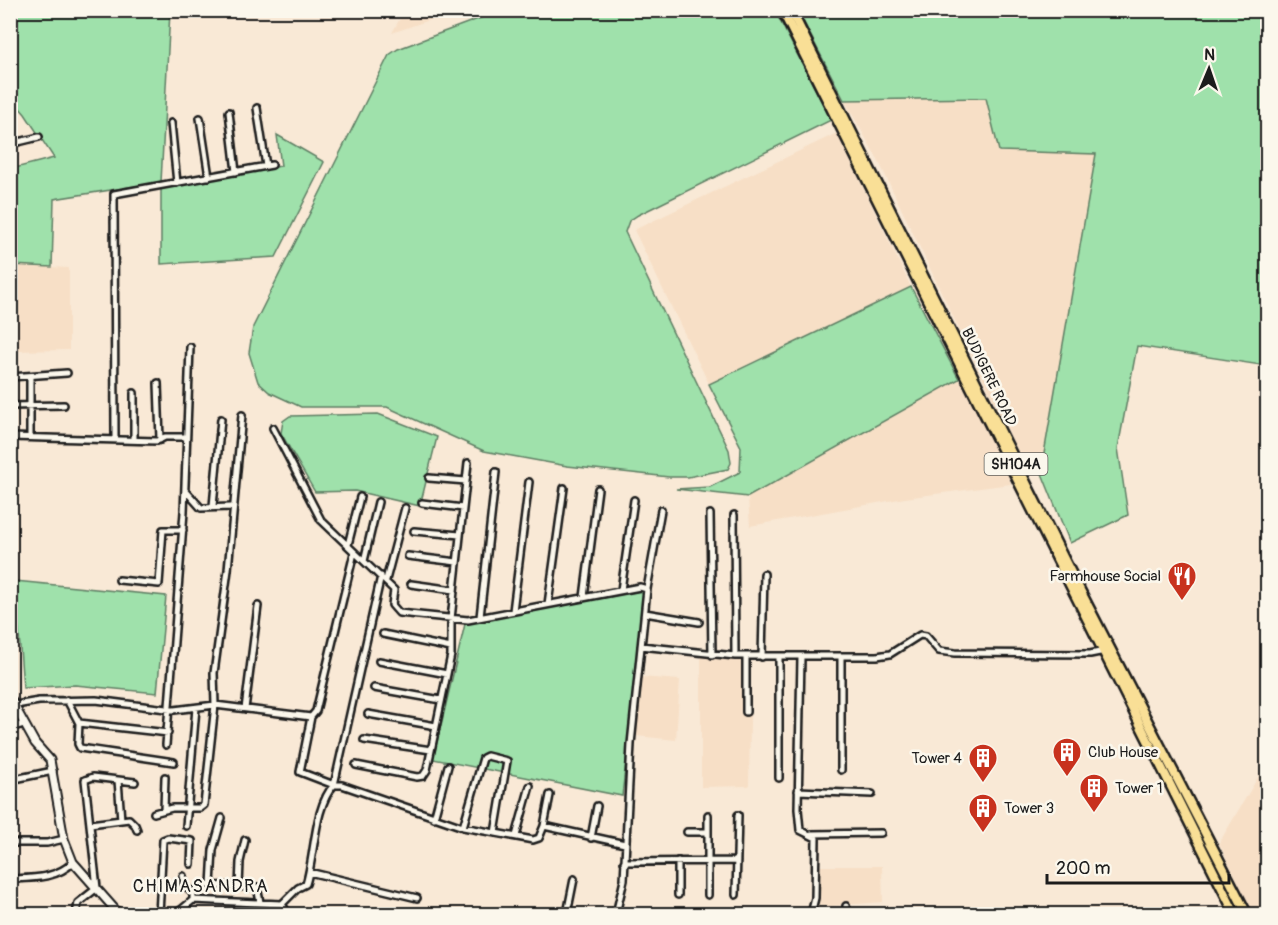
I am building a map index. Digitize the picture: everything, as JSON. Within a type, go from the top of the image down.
[{"type":"main road","name":"BUDIGERE ROAD","points":[[782,10],[1057,564],[1108,650],[1148,743],[1235,915]]},
{"type":"main road","name":"BUDIGERE ROAD","points":[[790,10],[1108,650],[1246,915]]},
{"type":"street","points":[[116,438],[114,194],[119,191],[269,166],[257,108]]},
{"type":"street","points":[[229,112],[236,172]]},
{"type":"street","points":[[200,118],[209,177]]},
{"type":"street","points":[[171,123],[177,183]]},
{"type":"street","points":[[10,129],[12,144],[39,137]]},
{"type":"street","points":[[166,745],[183,530],[190,347]]},
{"type":"street","points":[[10,377],[67,373]]},
{"type":"street","points":[[30,376],[30,437]]},
{"type":"street","points":[[158,383],[160,440]]},
{"type":"street","points":[[134,393],[134,439]]},
{"type":"street","points":[[10,406],[64,405]]},
{"type":"street","points":[[154,813],[164,810],[200,808],[204,805],[214,705],[214,673],[228,570],[231,507],[242,415]]},
{"type":"street","points":[[213,506],[221,419]]},
{"type":"street","points":[[273,428],[315,512],[394,590],[392,605],[399,613],[451,619],[480,617],[621,590],[640,587],[647,589]]},
{"type":"street","points":[[10,437],[160,440],[186,437]]},
{"type":"street","points":[[356,765],[417,777],[423,776],[427,770],[451,648],[451,619],[468,463]]},
{"type":"street","points":[[480,617],[496,472]]},
{"type":"street","points":[[429,478],[466,481]]},
{"type":"street","points":[[513,611],[529,482]]},
{"type":"street","points":[[548,604],[564,488]]},
{"type":"street","points":[[584,597],[598,489]]},
{"type":"street","points":[[185,490],[201,508],[231,507]]},
{"type":"street","points":[[348,545],[360,497]]},
{"type":"street","points":[[621,590],[634,500]]},
{"type":"street","points":[[364,561],[378,502]]},
{"type":"street","points":[[422,503],[463,508]]},
{"type":"street","points":[[282,904],[298,888],[306,884],[317,826],[329,790],[334,785],[384,578],[405,508]]},
{"type":"street","points":[[615,915],[624,880],[625,844],[647,589],[661,510]]},
{"type":"street","points":[[710,514],[712,655]]},
{"type":"street","points":[[734,514],[735,656]]},
{"type":"street","points":[[119,580],[159,584],[162,530],[183,530]]},
{"type":"street","points":[[414,531],[460,535]]},
{"type":"street","points":[[354,553],[316,711],[311,717],[300,772],[463,827],[537,840],[544,826],[550,795]]},
{"type":"street","points":[[408,556],[457,562]]},
{"type":"street","points":[[762,657],[764,574]]},
{"type":"street","points":[[411,584],[454,590]]},
{"type":"street","points":[[245,709],[258,606]]},
{"type":"street","points":[[645,613],[699,622]]},
{"type":"street","points":[[383,634],[451,648]]},
{"type":"street","points":[[641,646],[712,655],[841,657],[890,654],[920,635],[926,636],[939,651],[955,653],[1090,654],[1108,650]]},
{"type":"street","points":[[746,656],[746,712]]},
{"type":"street","points":[[779,657],[779,778]]},
{"type":"street","points":[[801,657],[799,828],[815,836],[815,898],[812,915]]},
{"type":"street","points":[[841,657],[841,770]]},
{"type":"street","points":[[379,661],[447,674]]},
{"type":"street","points":[[374,688],[441,700]]},
{"type":"street","points":[[10,698],[12,706],[35,743],[50,760],[64,839],[73,862],[119,915]]},
{"type":"street","points":[[67,700],[79,723],[78,744],[80,748],[174,762]]},
{"type":"street","points":[[12,706],[67,700],[116,701],[170,709],[214,705],[311,717]]},
{"type":"street","points":[[186,826],[196,708]]},
{"type":"street","points":[[368,714],[436,726]]},
{"type":"street","points":[[79,723],[168,733]]},
{"type":"street","points":[[10,728],[24,724]]},
{"type":"street","points":[[364,740],[431,750]]},
{"type":"street","points":[[463,827],[483,758],[488,756],[507,761],[495,833]]},
{"type":"street","points":[[434,818],[448,766]]},
{"type":"street","points":[[10,780],[53,771]]},
{"type":"street","points":[[97,888],[86,780],[93,777],[135,782]]},
{"type":"street","points":[[164,810],[165,777]]},
{"type":"street","points":[[118,780],[121,820]]},
{"type":"street","points":[[516,836],[530,786]]},
{"type":"street","points":[[798,791],[872,794]]},
{"type":"street","points":[[591,838],[597,806]]},
{"type":"street","points":[[708,815],[708,895]]},
{"type":"street","points":[[736,895],[738,815]]},
{"type":"street","points":[[211,885],[213,850],[222,818]]},
{"type":"street","points":[[90,824],[132,821],[136,830]]},
{"type":"street","points":[[544,826],[625,844]]},
{"type":"street","points":[[687,832],[708,832]]},
{"type":"street","points":[[809,834],[881,833]]},
{"type":"street","points":[[159,915],[163,840],[168,838],[192,841],[190,864]]},
{"type":"street","points":[[10,843],[47,843],[64,839]]},
{"type":"street","points":[[239,887],[240,862],[246,840]]},
{"type":"street","points":[[678,861],[678,895]]},
{"type":"street","points":[[624,862],[737,861]]},
{"type":"street","points":[[10,879],[42,877],[67,868],[73,862]]},
{"type":"street","points":[[309,872],[417,898]]},
{"type":"street","points":[[183,876],[184,884],[193,897]]},
{"type":"street","points":[[567,915],[574,879]]},
{"type":"street","points":[[176,915],[201,885],[259,888],[260,902]]},
{"type":"street","points":[[76,915],[78,903],[97,888]]},
{"type":"street","points":[[193,897],[282,904]]},
{"type":"street","points":[[282,904],[286,913]]},
{"type":"street","points":[[846,906],[846,915]]},
{"type":"shaded area","points":[[404,10],[455,11],[392,33]]},
{"type":"shaded area","points":[[987,98],[1000,151],[1096,154],[1041,471],[1030,477],[877,158],[844,100]]},
{"type":"shaded area","points":[[837,133],[911,287],[709,384],[634,230]]},
{"type":"shaded area","points":[[11,265],[69,268],[69,350],[11,351]]},
{"type":"shaded area","points":[[959,379],[1000,451],[1011,484],[905,498],[750,526],[748,497]]},
{"type":"shaded area","points":[[701,657],[751,659],[749,786],[701,787]]},
{"type":"shaded area","points":[[641,677],[680,680],[676,740],[636,736]]},
{"type":"shaded area","points":[[1267,762],[1267,903],[1262,914],[1253,914],[1219,843]]},
{"type":"shaded area","points":[[819,866],[882,866],[883,902],[818,907]]},
{"type":"green space","points":[[502,10],[775,11],[831,120],[638,215],[629,221],[625,232],[729,450],[731,463],[728,469],[688,477],[669,477],[567,466],[484,451],[387,407],[301,407],[269,392],[258,382],[249,353],[253,327],[389,55],[398,49]]},
{"type":"green space","points":[[11,11],[170,11],[161,182],[54,199],[52,267],[11,265],[11,169],[54,158],[25,114],[11,98]]},
{"type":"green space","points":[[798,11],[1267,11],[1267,366],[1137,346],[1118,448],[1128,515],[1070,543],[1041,471],[1096,154],[999,151],[986,98],[844,100]]},
{"type":"green space","points":[[277,135],[324,162],[276,257],[161,264],[161,189],[281,166]]},
{"type":"green space","points":[[911,287],[959,379],[748,497],[676,489],[710,487],[740,472],[741,447],[709,384]]},
{"type":"green space","points":[[378,414],[437,437],[420,506],[355,491],[315,492],[281,433],[283,421],[290,416]]},
{"type":"green space","points":[[15,581],[166,596],[157,693],[75,685],[23,688]]},
{"type":"green space","points":[[645,590],[622,796],[433,759],[465,624]]},
{"type":"place","name":"Farmhouse Social","points":[[1182,602]]},
{"type":"place","name":"Club House","points":[[1067,778]]},
{"type":"place","name":"Tower 4","points":[[983,784]]},
{"type":"place","name":"Tower 1","points":[[1094,814]]},
{"type":"place","name":"Tower 3","points":[[983,834]]},
{"type":"district","name":"CHIMASANDRA","points":[[201,886]]}]
